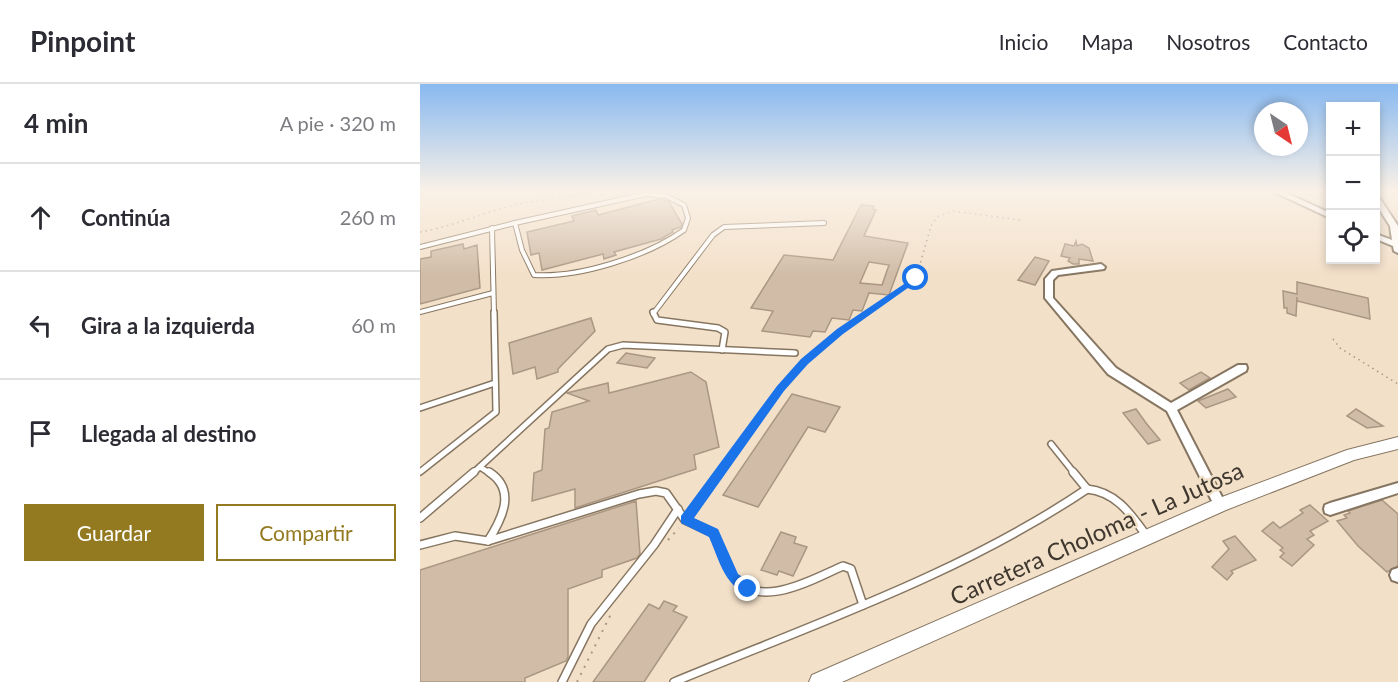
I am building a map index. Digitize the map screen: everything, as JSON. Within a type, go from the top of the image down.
[{"type":"street","points":[[1389,219],[1394,226],[1397,245]]},
{"type":"street","points":[[1380,238],[1397,245]]},
{"type":"street","points":[[1101,267],[1055,273],[1049,279],[1049,298],[1112,371],[1171,408],[1220,505]]},
{"type":"street","points":[[1171,408],[1242,368]]},
{"type":"street","name":"Carretera Choloma - La Jutosa","points":[[819,682],[1220,505],[1352,454],[1398,443]]},
{"type":"street","points":[[1330,509],[1398,488]]},
{"type":"lane","points":[[420,247],[533,219]]},
{"type":"lane","points":[[515,223],[520,249],[528,266],[534,275],[544,278],[565,275],[639,252],[676,236],[685,229],[688,219]]},
{"type":"lane","points":[[722,350],[725,340],[724,332],[718,328],[657,320],[652,313],[713,235],[724,227],[824,223]]},
{"type":"lane","points":[[420,472],[496,412],[492,228]]},
{"type":"lane","points":[[420,312],[493,293]]},
{"type":"lane","points":[[420,518],[480,467],[608,349],[623,345],[795,353]]},
{"type":"lane","points":[[420,408],[495,383]]},
{"type":"lane","points":[[1052,444],[1087,489]]},
{"type":"lane","points":[[480,467],[495,474],[500,480],[504,486],[507,502],[501,520],[488,541]]},
{"type":"lane","points":[[674,682],[920,582],[1031,525],[1087,489],[1106,492],[1126,508],[1149,538]]},
{"type":"lane","points":[[420,546],[455,536],[488,541],[639,494],[656,491],[666,493],[685,519],[713,533],[734,578],[748,589],[766,592],[790,589],[843,566],[851,568],[863,605]]},
{"type":"lane","points":[[561,682],[591,624],[654,545],[678,509]]},
{"type":"path","points":[[420,232],[474,219]]},
{"type":"path","points":[[664,545],[780,388],[805,361],[840,332],[916,278],[931,226],[936,219]]},
{"type":"path","points":[[1013,219],[1021,220]]},
{"type":"path","points":[[1333,339],[1349,354],[1398,384]]},
{"type":"path","points":[[577,682],[615,605]]},
{"type":"building","points":[[573,219],[679,219],[682,224],[681,227],[672,230],[673,232],[661,239],[614,252],[616,255],[604,259],[603,254],[542,270],[539,253],[531,255],[527,232],[574,221]]},
{"type":"building","points":[[854,219],[872,219],[864,236],[908,243],[889,295],[869,293],[862,311],[853,310],[849,320],[832,318],[825,332],[813,331],[810,337],[762,331],[773,311],[751,308],[784,255],[833,260]],"holes":[[[869,262],[889,265],[882,285],[860,283]]]},
{"type":"building","points":[[1076,241],[1077,246],[1082,244],[1089,248],[1093,261],[1079,259],[1079,264],[1073,264],[1068,261],[1070,258],[1061,256],[1065,244],[1074,246]]},
{"type":"building","points":[[463,244],[464,249],[477,245],[480,288],[420,304],[420,259],[431,257],[431,251]]},
{"type":"building","points":[[1035,257],[1049,261],[1035,285],[1018,280]]},
{"type":"building","points":[[1297,282],[1368,298],[1370,319],[1297,301],[1297,297],[1296,316],[1287,313],[1287,308],[1284,308],[1283,291],[1297,294]]},
{"type":"building","points":[[591,318],[595,331],[558,369],[558,372],[537,379],[535,367],[513,374],[509,343]]},
{"type":"building","points":[[626,353],[655,358],[647,368],[617,363]]},
{"type":"building","points":[[691,372],[706,382],[719,447],[694,455],[696,469],[575,508],[575,489],[532,501],[534,473],[542,470],[545,429],[549,428],[552,412],[589,401],[567,393],[608,383],[609,393]]},
{"type":"building","points":[[1201,372],[1210,378],[1189,390],[1180,383]]},
{"type":"building","points":[[1228,389],[1236,397],[1206,408],[1198,401]]},
{"type":"building","points":[[792,394],[840,407],[825,432],[808,427],[758,507],[723,495]]},
{"type":"building","points":[[1136,409],[1160,440],[1148,444],[1123,413]]},
{"type":"building","points":[[1356,409],[1383,426],[1367,428],[1347,416]]},
{"type":"building","points":[[1382,500],[1398,514],[1398,566],[1387,572],[1358,546],[1337,521],[1347,518],[1344,515],[1350,513],[1348,511]]},
{"type":"building","points":[[636,501],[640,554],[637,558],[602,570],[602,577],[568,589],[568,657],[566,661],[525,678],[525,682],[420,682],[420,570]]},
{"type":"building","points":[[1310,505],[1328,521],[1310,531],[1314,535],[1307,539],[1314,545],[1292,566],[1280,557],[1284,553],[1280,550],[1283,548],[1262,531],[1273,522],[1280,528],[1303,513],[1300,510]]},
{"type":"building","points":[[781,532],[796,537],[794,543],[807,547],[793,576],[779,571],[777,575],[761,570]]},
{"type":"building","points":[[1235,536],[1256,560],[1231,571],[1233,573],[1227,580],[1212,567],[1229,549],[1223,541]]},
{"type":"building","points":[[664,601],[677,606],[673,611],[687,617],[644,682],[593,682],[649,604],[659,609]]},
{"type":"route","points":[[748,589],[734,578],[713,533],[685,519],[780,388],[805,361],[840,332],[916,278]]}]
